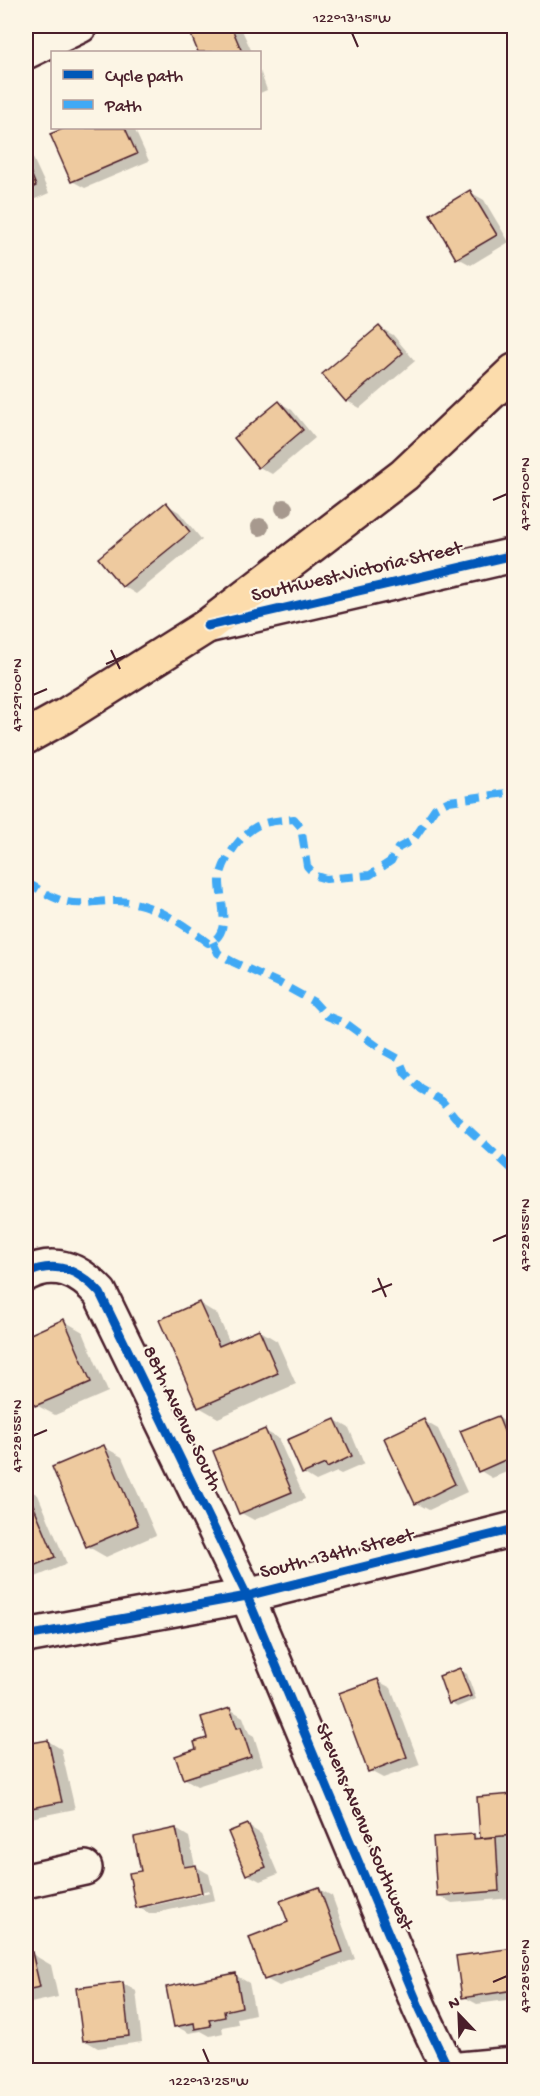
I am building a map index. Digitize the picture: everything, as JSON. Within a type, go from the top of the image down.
[{"type":"main road","points":[[26,736],[64,716],[207,626],[404,475],[514,371]]},
{"type":"street","points":[[26,52],[80,26]]},
{"type":"street","name":"Southwest Victoria Street","points":[[207,626],[514,555]]},
{"type":"street","name":"88th Avenue South","points":[[26,1274],[32,1270],[70,1269],[87,1279],[100,1293],[247,1596]]},
{"type":"street","name":"South 134th Street","points":[[26,1636],[247,1596],[514,1529]]},
{"type":"street","name":"Stevens Avenue Southwest","points":[[247,1596],[420,2009],[449,2070]]},
{"type":"street","points":[[26,1881],[85,1868]]},
{"type":"street","points":[[449,2070],[514,2064]]},
{"type":"building","points":[[199,26],[231,26],[242,51],[198,51],[189,30]]},
{"type":"building","points":[[62,129],[125,129],[137,154],[71,182],[50,134]]},
{"type":"building","points":[[26,161],[36,186],[26,191]]},
{"type":"building","points":[[470,190],[497,235],[456,259],[430,214]]},
{"type":"building","points":[[379,326],[403,353],[346,402],[322,374]]},
{"type":"building","points":[[279,401],[303,430],[258,468],[234,438]]},
{"type":"building","points":[[166,502],[190,532],[122,587],[98,558]]},
{"type":"building","points":[[199,1302],[219,1346],[259,1329],[278,1373],[198,1408],[159,1320]]},
{"type":"building","points":[[64,1319],[91,1382],[35,1406],[26,1383],[26,1336]]},
{"type":"building","points":[[498,1416],[514,1456],[478,1472],[460,1431]]},
{"type":"building","points":[[335,1419],[352,1456],[327,1468],[325,1464],[302,1474],[287,1440]]},
{"type":"building","points":[[424,1419],[455,1484],[415,1504],[384,1438]]},
{"type":"building","points":[[265,1429],[292,1492],[239,1514],[213,1451]]},
{"type":"building","points":[[104,1445],[138,1525],[86,1547],[52,1467]]},
{"type":"building","points":[[26,1488],[55,1557],[26,1569]]},
{"type":"building","points":[[460,1668],[471,1696],[449,1704],[439,1676]]},
{"type":"building","points":[[378,1679],[407,1757],[368,1772],[339,1693]]},
{"type":"building","points":[[230,1708],[237,1728],[241,1727],[251,1757],[183,1779],[175,1756],[196,1749],[194,1742],[207,1738],[201,1717]]},
{"type":"building","points":[[48,1740],[62,1802],[26,1809],[26,1744]]},
{"type":"building","points":[[514,1794],[514,1835],[480,1838],[477,1797]]},
{"type":"building","points":[[248,1824],[266,1867],[246,1875],[228,1832]]},
{"type":"building","points":[[176,1828],[184,1867],[196,1865],[202,1893],[136,1908],[129,1873],[141,1871],[134,1837]]},
{"type":"building","points":[[474,1834],[474,1839],[496,1837],[499,1891],[437,1896],[433,1837]]},
{"type":"building","points":[[319,1887],[343,1952],[264,1980],[249,1937],[288,1922],[280,1901]]},
{"type":"building","points":[[514,1948],[514,1990],[462,1998],[456,1956]]},
{"type":"building","points":[[32,1952],[40,1987],[26,1990],[26,1954]]},
{"type":"building","points":[[236,1973],[242,2007],[224,2011],[225,2017],[209,2020],[211,2026],[195,2029],[194,2023],[174,2027],[166,1987]]},
{"type":"building","points":[[123,1982],[129,2036],[83,2041],[76,1988]]},
{"type":"marked path","points":[[26,882],[63,901],[127,902],[152,908],[187,927],[208,943],[216,939],[223,924],[220,879],[224,864],[245,835],[257,826],[294,819],[301,827],[307,866],[316,876],[326,879],[370,875],[391,861],[398,848],[413,840],[435,808],[449,801],[514,792]]},
{"type":"marked path","points":[[213,942],[218,953],[314,1002],[327,1016],[347,1024],[399,1059],[405,1073],[421,1089],[442,1101],[455,1117],[514,1171]]},
{"type":"cycle path","points":[[207,626],[514,555]]},
{"type":"cycle path","points":[[26,1274],[47,1267],[66,1269],[84,1278],[100,1293],[247,1596],[420,2009],[449,2070]]},
{"type":"cycle path","points":[[26,1636],[247,1596],[514,1529]]}]
